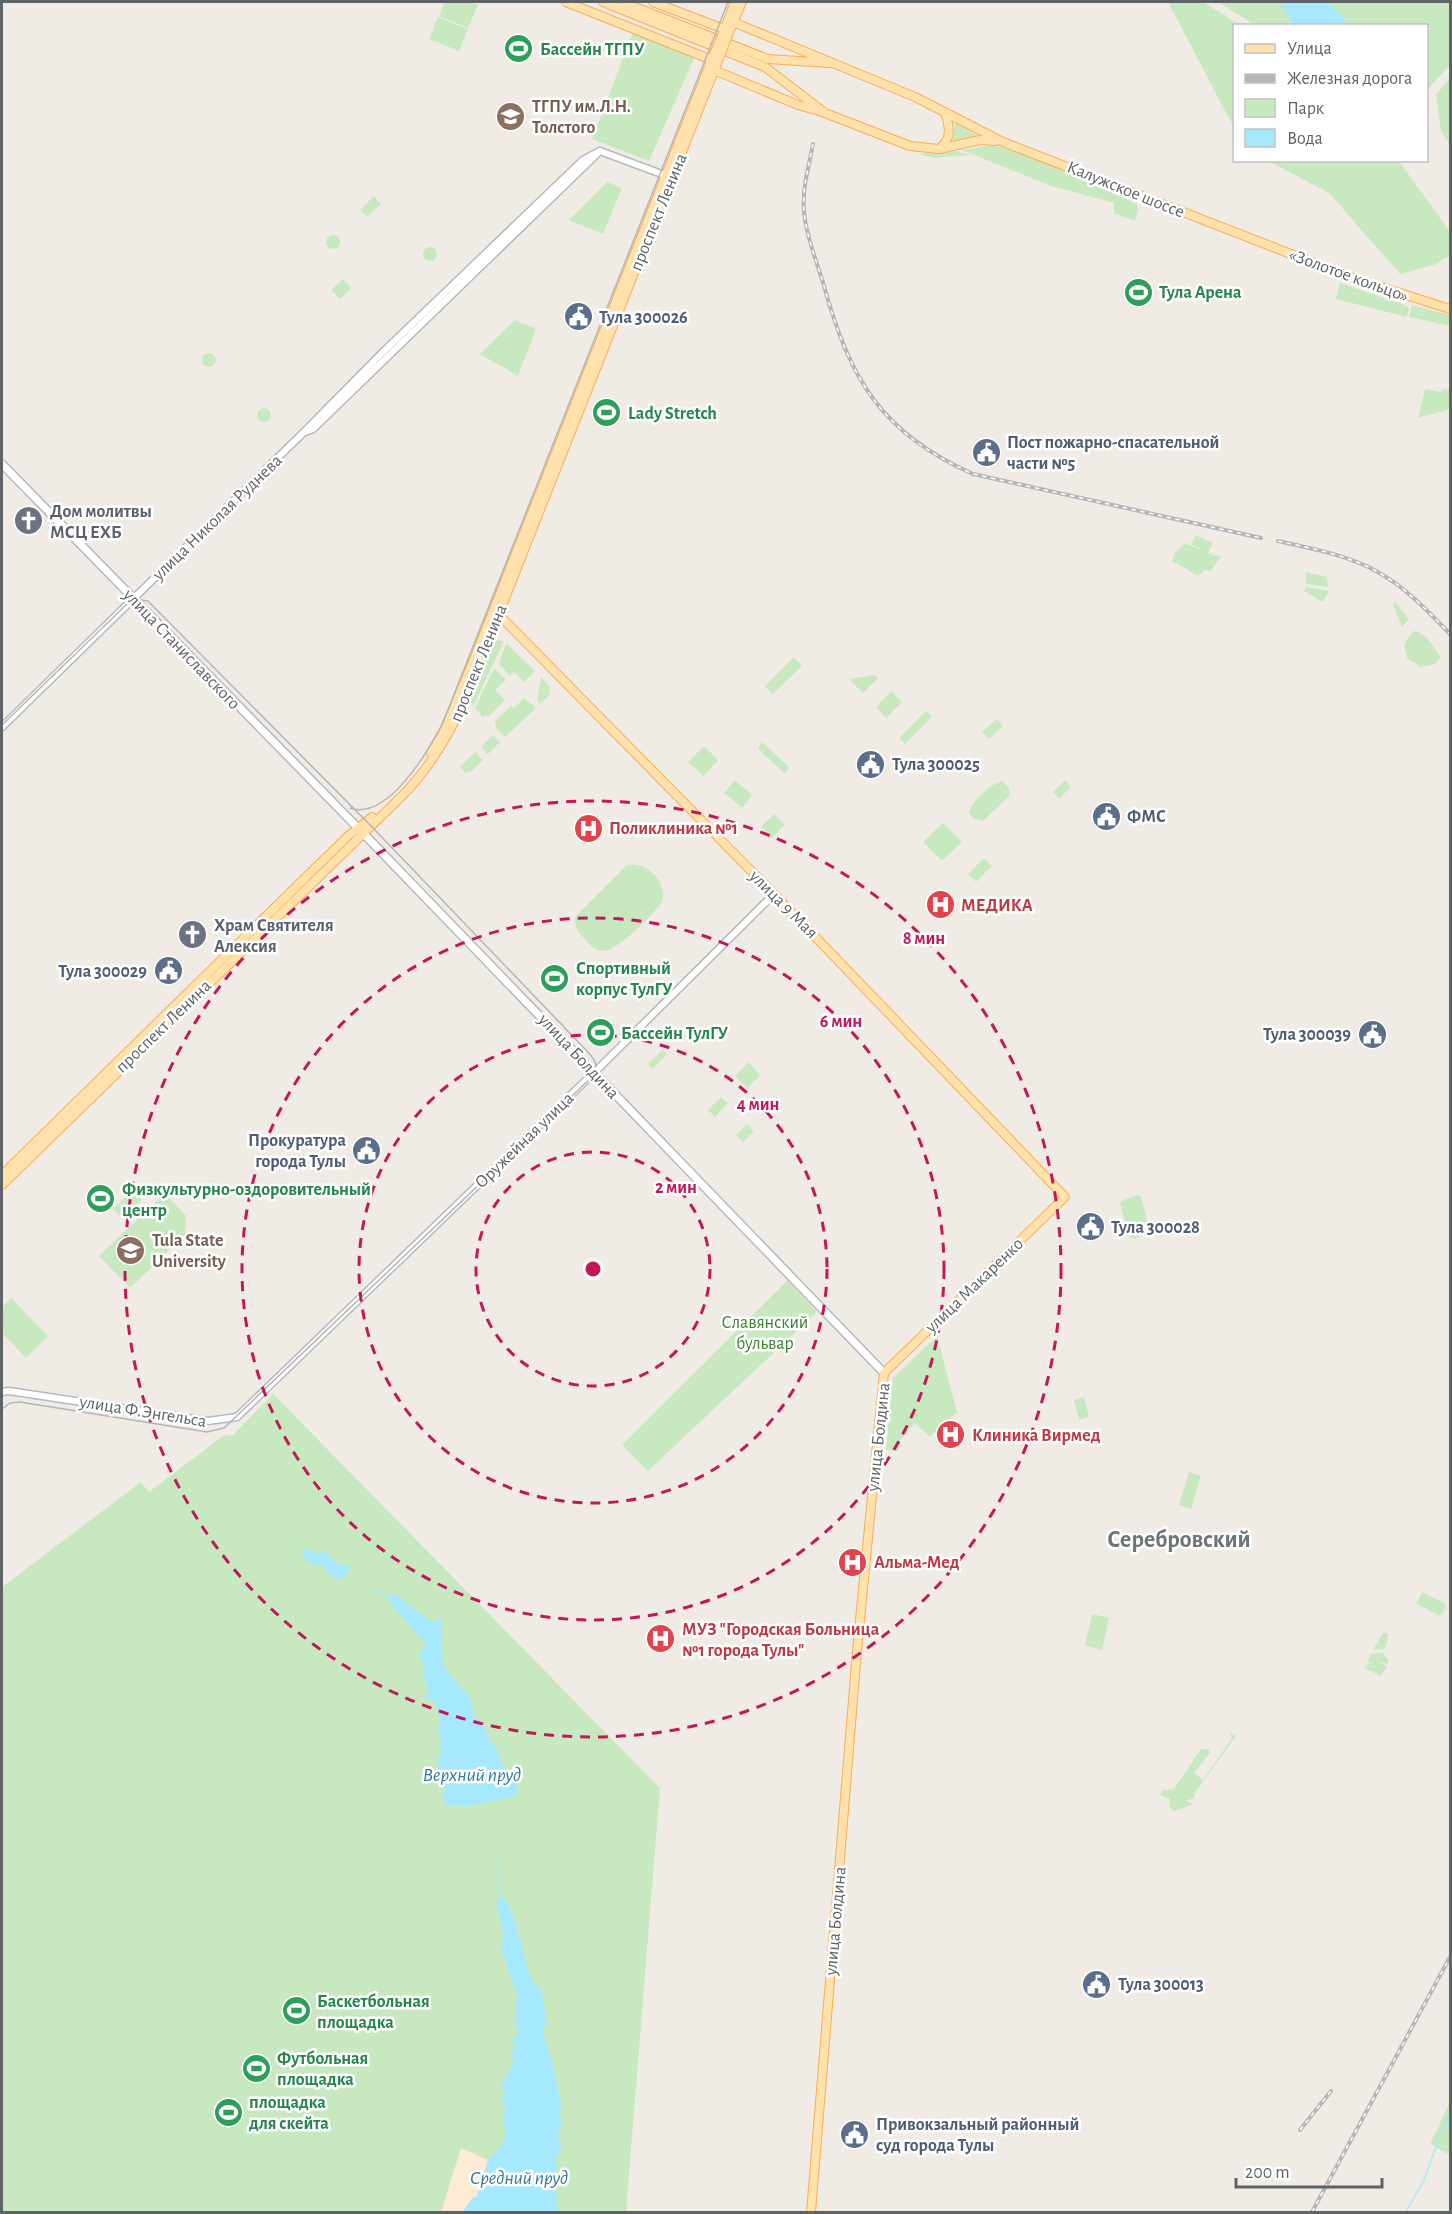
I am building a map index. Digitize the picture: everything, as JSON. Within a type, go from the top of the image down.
[{"type":"main road","points":[[566,2],[715,57]]},
{"type":"main road","name":"Калужское шоссе","points":[[603,2],[765,68],[825,113],[910,146],[939,149],[980,140],[1003,142]]},
{"type":"main road","points":[[622,2],[768,59],[831,63]]},
{"type":"main road","points":[[653,2],[725,33]]},
{"type":"main road","name":"проспект Ленина","points":[[2,1185],[40,1143],[399,793],[431,753],[457,703],[496,613],[669,177],[735,2]]},
{"type":"main road","name":"проспект Ленина","points":[[725,33],[742,2]]},
{"type":"main road","name":"Калужское шоссе","points":[[733,22],[945,112],[1003,142],[1249,238]]},
{"type":"main road","name":"проспект Ленина","points":[[669,177],[714,70],[715,57]]},
{"type":"main road","points":[[714,70],[798,105],[825,113]]},
{"type":"main road","points":[[939,149],[948,136],[949,127],[945,112]]},
{"type":"main road","name":"«Золотое кольцо»","points":[[1249,238],[1350,277],[1450,309]]},
{"type":"main road","name":"улица Станиславского","points":[[2,464],[361,831]]},
{"type":"main road","name":"проспект Ленина","points":[[361,831],[422,775],[449,733],[491,634],[496,613]]},
{"type":"main road","name":"улица 9 Мая","points":[[496,613],[774,894],[1065,1197]]},
{"type":"main road","name":"улица Болдина","points":[[361,831],[884,1373],[857,1651],[811,2212]]},
{"type":"main road","name":"проспект Ленина","points":[[2,1175],[40,1143]]},
{"type":"main road","name":"улица Макаренко","points":[[884,1373],[1065,1197]]},
{"type":"street","name":"улица Николая Руднева","points":[[2,727],[304,432],[313,429],[589,158],[600,151],[669,177]]},
{"type":"street","name":"Оружейная улица","points":[[272,1383],[594,1072],[774,894]]},
{"type":"street","name":"улица Ф.Энгельса","points":[[2,1392],[9,1391],[215,1422],[237,1417],[272,1383]]},
{"type":"green space","points":[[445,2],[469,2],[478,5],[468,28],[439,16]]},
{"type":"green space","points":[[1168,2],[1203,2],[1238,24],[1233,24],[1233,126]]},
{"type":"green space","points":[[1218,2],[1450,2],[1450,65],[1428,89],[1428,24],[1253,24]]},
{"type":"green space","points":[[438,17],[468,29],[459,51],[429,39]]},
{"type":"green space","points":[[634,30],[696,54],[649,161],[592,139]]},
{"type":"green space","points":[[1450,78],[1450,145],[1441,131],[1436,95]]},
{"type":"green space","points":[[955,123],[976,135],[977,138],[953,142]]},
{"type":"green space","points":[[991,145],[1018,151],[1137,204],[1135,221],[1114,213],[1114,203],[1051,186],[962,150]]},
{"type":"green space","points":[[957,151],[970,155],[935,158],[917,154]]},
{"type":"green space","points":[[1270,162],[1400,162],[1450,232],[1450,255],[1434,265],[1400,274],[1329,193]]},
{"type":"green space","points":[[607,182],[622,188],[603,234],[569,220]]},
{"type":"green space","points":[[374,196],[381,204],[367,217],[360,210]]},
{"type":"green space","points":[[333,235],[338,237],[340,242],[338,247],[333,249],[328,247],[326,242],[328,237]]},
{"type":"green space","points":[[430,247],[435,249],[437,254],[435,259],[430,261],[425,259],[423,254],[425,249]]},
{"type":"green space","points":[[343,279],[351,288],[340,299],[331,290]]},
{"type":"green space","points":[[1340,283],[1405,305],[1409,308],[1407,317],[1336,299]]},
{"type":"green space","points":[[1412,305],[1450,315],[1450,326],[1409,317]]},
{"type":"green space","points":[[515,320],[536,329],[518,376],[480,354]]},
{"type":"green space","points":[[206,353],[212,353],[216,360],[212,367],[206,367],[202,363],[202,357]]},
{"type":"green space","points":[[1443,388],[1450,390],[1450,409],[1418,418],[1425,389],[1441,392]]},
{"type":"green space","points":[[261,408],[267,408],[271,415],[267,422],[261,422],[257,418],[257,412]]},
{"type":"green space","points":[[1196,535],[1213,543],[1208,553],[1191,544]]},
{"type":"green space","points":[[1185,543],[1221,556],[1211,571],[1205,570],[1198,576],[1172,561],[1175,553]]},
{"type":"green space","points":[[1306,572],[1327,577],[1328,587],[1306,584]]},
{"type":"green space","points":[[1306,587],[1329,591],[1323,602],[1304,591]]},
{"type":"green space","points":[[1395,602],[1409,619],[1402,627],[1393,604]]},
{"type":"green space","points":[[1413,631],[1427,638],[1441,657],[1435,664],[1421,667],[1407,658],[1404,645]]},
{"type":"green space","points":[[497,640],[504,641],[473,707],[471,696],[492,644]]},
{"type":"green space","points":[[506,643],[535,671],[524,682],[514,672],[510,676],[499,664]]},
{"type":"green space","points":[[794,657],[802,666],[773,694],[765,686]]},
{"type":"green space","points":[[494,668],[506,680],[495,690],[505,700],[488,717],[486,715],[483,717],[475,708]]},
{"type":"green space","points":[[875,675],[878,678],[863,693],[849,679]]},
{"type":"green space","points":[[541,677],[549,686],[550,694],[540,704],[537,701]]},
{"type":"green space","points":[[891,691],[902,702],[886,718],[876,707]]},
{"type":"green space","points":[[524,698],[536,708],[505,737],[495,727],[497,725],[494,722],[511,706],[514,708]]},
{"type":"green space","points":[[926,711],[932,717],[905,744],[899,738]]},
{"type":"green space","points":[[997,719],[1003,726],[989,739],[982,732]]},
{"type":"green space","points":[[493,735],[500,742],[488,754],[481,747]]},
{"type":"green space","points":[[762,742],[789,767],[785,774],[758,749]]},
{"type":"green space","points":[[704,746],[718,760],[703,776],[688,762]]},
{"type":"green space","points":[[475,752],[483,760],[472,771],[465,773],[460,767]]},
{"type":"green space","points":[[735,780],[752,795],[742,808],[724,793]]},
{"type":"green space","points":[[1065,780],[1071,787],[1059,799],[1053,792]]},
{"type":"green space","points":[[1002,781],[1009,788],[1010,795],[983,821],[974,819],[969,813],[973,804],[987,790]]},
{"type":"green space","points":[[774,814],[785,825],[771,838],[761,827]]},
{"type":"green space","points":[[943,823],[962,842],[942,861],[923,842]]},
{"type":"green space","points":[[984,858],[992,866],[976,882],[968,874]]},
{"type":"green space","points":[[627,865],[641,866],[653,873],[661,885],[663,899],[653,913],[618,945],[603,951],[597,950],[580,933],[575,917]]},
{"type":"green space","points":[[662,1050],[667,1054],[653,1069],[648,1064]]},
{"type":"green space","points":[[749,1062],[760,1075],[747,1088],[735,1076]]},
{"type":"green space","points":[[721,1097],[728,1103],[715,1117],[708,1110]]},
{"type":"green space","points":[[747,1124],[754,1131],[743,1142],[736,1135]]},
{"type":"green space","points":[[132,1190],[142,1200],[123,1219],[113,1209]]},
{"type":"green space","points":[[165,1193],[186,1216],[185,1235],[130,1288],[99,1256]]},
{"type":"green space","points":[[1138,1195],[1141,1197],[1150,1231],[1135,1239],[1129,1237],[1120,1204],[1121,1201]]},
{"type":"green space","name":"Славянский бульвар","points":[[790,1278],[788,1281],[817,1312],[648,1471],[622,1445]]},
{"type":"green space","points":[[11,1298],[48,1336],[26,1358],[2,1333],[2,1307]]},
{"type":"green space","points":[[937,1336],[957,1412],[930,1437],[915,1423],[900,1441],[898,1451],[886,1450],[893,1378]]},
{"type":"green space","points":[[273,1394],[660,1788],[626,2212],[2,2212],[2,1587],[141,1482],[149,1492],[223,1436],[233,1435]]},
{"type":"green space","points":[[1084,1397],[1089,1417],[1079,1420],[1074,1400]]},
{"type":"green space","points":[[1189,1472],[1201,1476],[1191,1509],[1179,1505]]},
{"type":"green space","points":[[1422,1592],[1446,1604],[1442,1615],[1417,1604]]},
{"type":"green space","points":[[1092,1614],[1109,1618],[1102,1650],[1085,1646]]},
{"type":"green space","points":[[1383,1633],[1387,1633],[1388,1640],[1384,1649],[1373,1650]]},
{"type":"green space","points":[[1383,1653],[1389,1661],[1387,1664],[1368,1663],[1370,1654]]},
{"type":"green space","points":[[1377,1662],[1387,1666],[1381,1676],[1365,1668],[1368,1664]]},
{"type":"green space","points":[[1228,1732],[1236,1736],[1196,1791],[1194,1798],[1186,1801],[1194,1804],[1174,1811],[1169,1808],[1170,1799],[1160,1795],[1163,1790],[1174,1789],[1201,1749],[1209,1749],[1210,1753],[1194,1773],[1203,1780],[1232,1738]]},
{"type":"green space","points":[[1450,2102],[1450,2155],[1430,2144]]},
{"type":"sand","points":[[461,2148],[488,2160],[477,2197],[468,2204],[463,2212],[441,2212]]},
{"type":"water","points":[[1280,2],[1328,2],[1345,20],[1346,24],[1292,24]]},
{"type":"water","points":[[303,1548],[315,1553],[325,1552],[340,1566],[347,1563],[350,1567],[344,1577],[336,1579],[327,1573],[325,1567],[308,1563],[302,1554]]},
{"type":"water","name":"Верхний пруд","points":[[394,1594],[432,1622],[441,1619],[442,1659],[449,1673],[469,1698],[473,1709],[472,1715],[481,1722],[487,1732],[486,1735],[500,1754],[498,1758],[518,1790],[516,1796],[465,1807],[457,1805],[446,1807],[446,1800],[440,1793],[446,1791],[440,1778],[437,1758],[441,1756],[440,1730],[435,1729],[439,1726],[440,1718],[433,1699],[426,1699],[425,1694],[428,1695],[429,1692],[422,1671],[428,1667],[422,1666],[423,1661],[418,1656],[426,1644],[393,1607],[388,1597]]},
{"type":"water","name":"Средний пруд","points":[[504,1898],[513,1915],[530,1976],[535,1985],[541,1988],[547,2026],[544,2026],[542,2031],[553,2065],[562,2110],[559,2110],[562,2128],[558,2132],[559,2143],[562,2147],[554,2161],[558,2163],[555,2169],[557,2212],[463,2212],[472,2198],[477,2196],[488,2160],[502,2146],[506,2131],[503,2125],[506,2105],[501,2102],[505,2095],[501,2085],[513,2064],[512,2053],[516,2047],[511,2042],[518,2034],[515,2018],[517,1995],[502,1951],[503,1934],[496,1902]]},
{"type":"waterway","points":[[372,1587],[388,1597]]},
{"type":"waterway","points":[[497,1862],[501,1899]]},
{"type":"waterway","points":[[1406,2212],[1424,2180],[1450,2115]]},
{"type":"tram line","points":[[350,808],[364,809],[378,804],[391,795],[427,752],[442,725],[728,2]]},
{"type":"tram line","points":[[2,725],[128,603],[134,599],[148,601],[375,830],[585,1049],[596,1066],[595,1074],[224,1428],[207,1432],[20,1402],[10,1403],[2,1409]]},
{"type":"railway","points":[[813,144],[804,194],[805,220],[809,239],[845,349],[858,376],[892,421],[941,458],[973,474],[1261,538]]},
{"type":"railway","points":[[1278,541],[1341,556],[1365,565],[1406,591],[1450,634]]},
{"type":"railway","points":[[1312,2212],[1450,1957]]},
{"type":"railway","points":[[1300,2130],[1331,2091]]},
{"type":"place","name":"Бассейн ТГПУ","points":[[519,49]]},
{"type":"place","name":"ТГПУ им.Л.Н. Толстого","points":[[511,116]]},
{"type":"place","name":"Тула Арена","points":[[1138,292]]},
{"type":"place","name":"Тула 300026","points":[[578,317]]},
{"type":"place","name":"Lady Stretch","points":[[607,413]]},
{"type":"place","name":"Пост пожарно-спасательной части №5","points":[[986,452]]},
{"type":"place","name":"Дом молитвы МСЦ ЕХБ","points":[[29,521]]},
{"type":"place","name":"Тула 300025","points":[[871,764]]},
{"type":"place","name":"ФМС","points":[[1106,816]]},
{"type":"place","name":"Поликлиника №1","points":[[588,828]]},
{"type":"place","name":"МЕДИКА","points":[[940,905]]},
{"type":"place","name":"Храм Святителя Алексия","points":[[193,935]]},
{"type":"place","name":"Тула 300029","points":[[168,971]]},
{"type":"place","name":"Спортивный корпус ТулГУ","points":[[555,978]]},
{"type":"place","name":"Бассейн ТулГУ","points":[[600,1033]]},
{"type":"place","name":"Тула 300039","points":[[1372,1034]]},
{"type":"place","name":"Прокуратура города Тулы","points":[[367,1150]]},
{"type":"place","name":"Физкультурно-оздоровительный центр","points":[[101,1199]]},
{"type":"place","name":"Тула 300028","points":[[1090,1227]]},
{"type":"place","name":"Tula State University","points":[[131,1250]]},
{"type":"place","name":"Клиника Вирмед","points":[[951,1435]]},
{"type":"place","name":"Альма-Мед","points":[[853,1562]]},
{"type":"place","name":"МУЗ \"Городская Больница №1 города Тулы\"","points":[[661,1639]]},
{"type":"place","name":"Тула 300013","points":[[1097,1984]]},
{"type":"place","name":"Баскетбольная площадка","points":[[296,2011]]},
{"type":"place","name":"Футбольная площадка","points":[[256,2068]]},
{"type":"place","name":"площадка для скейта","points":[[228,2112]]},
{"type":"place","name":"Привокзальный районный суд города Тулы","points":[[855,2134]]},
{"type":"district","name":"Серебровский","points":[[1179,1539]]}]
